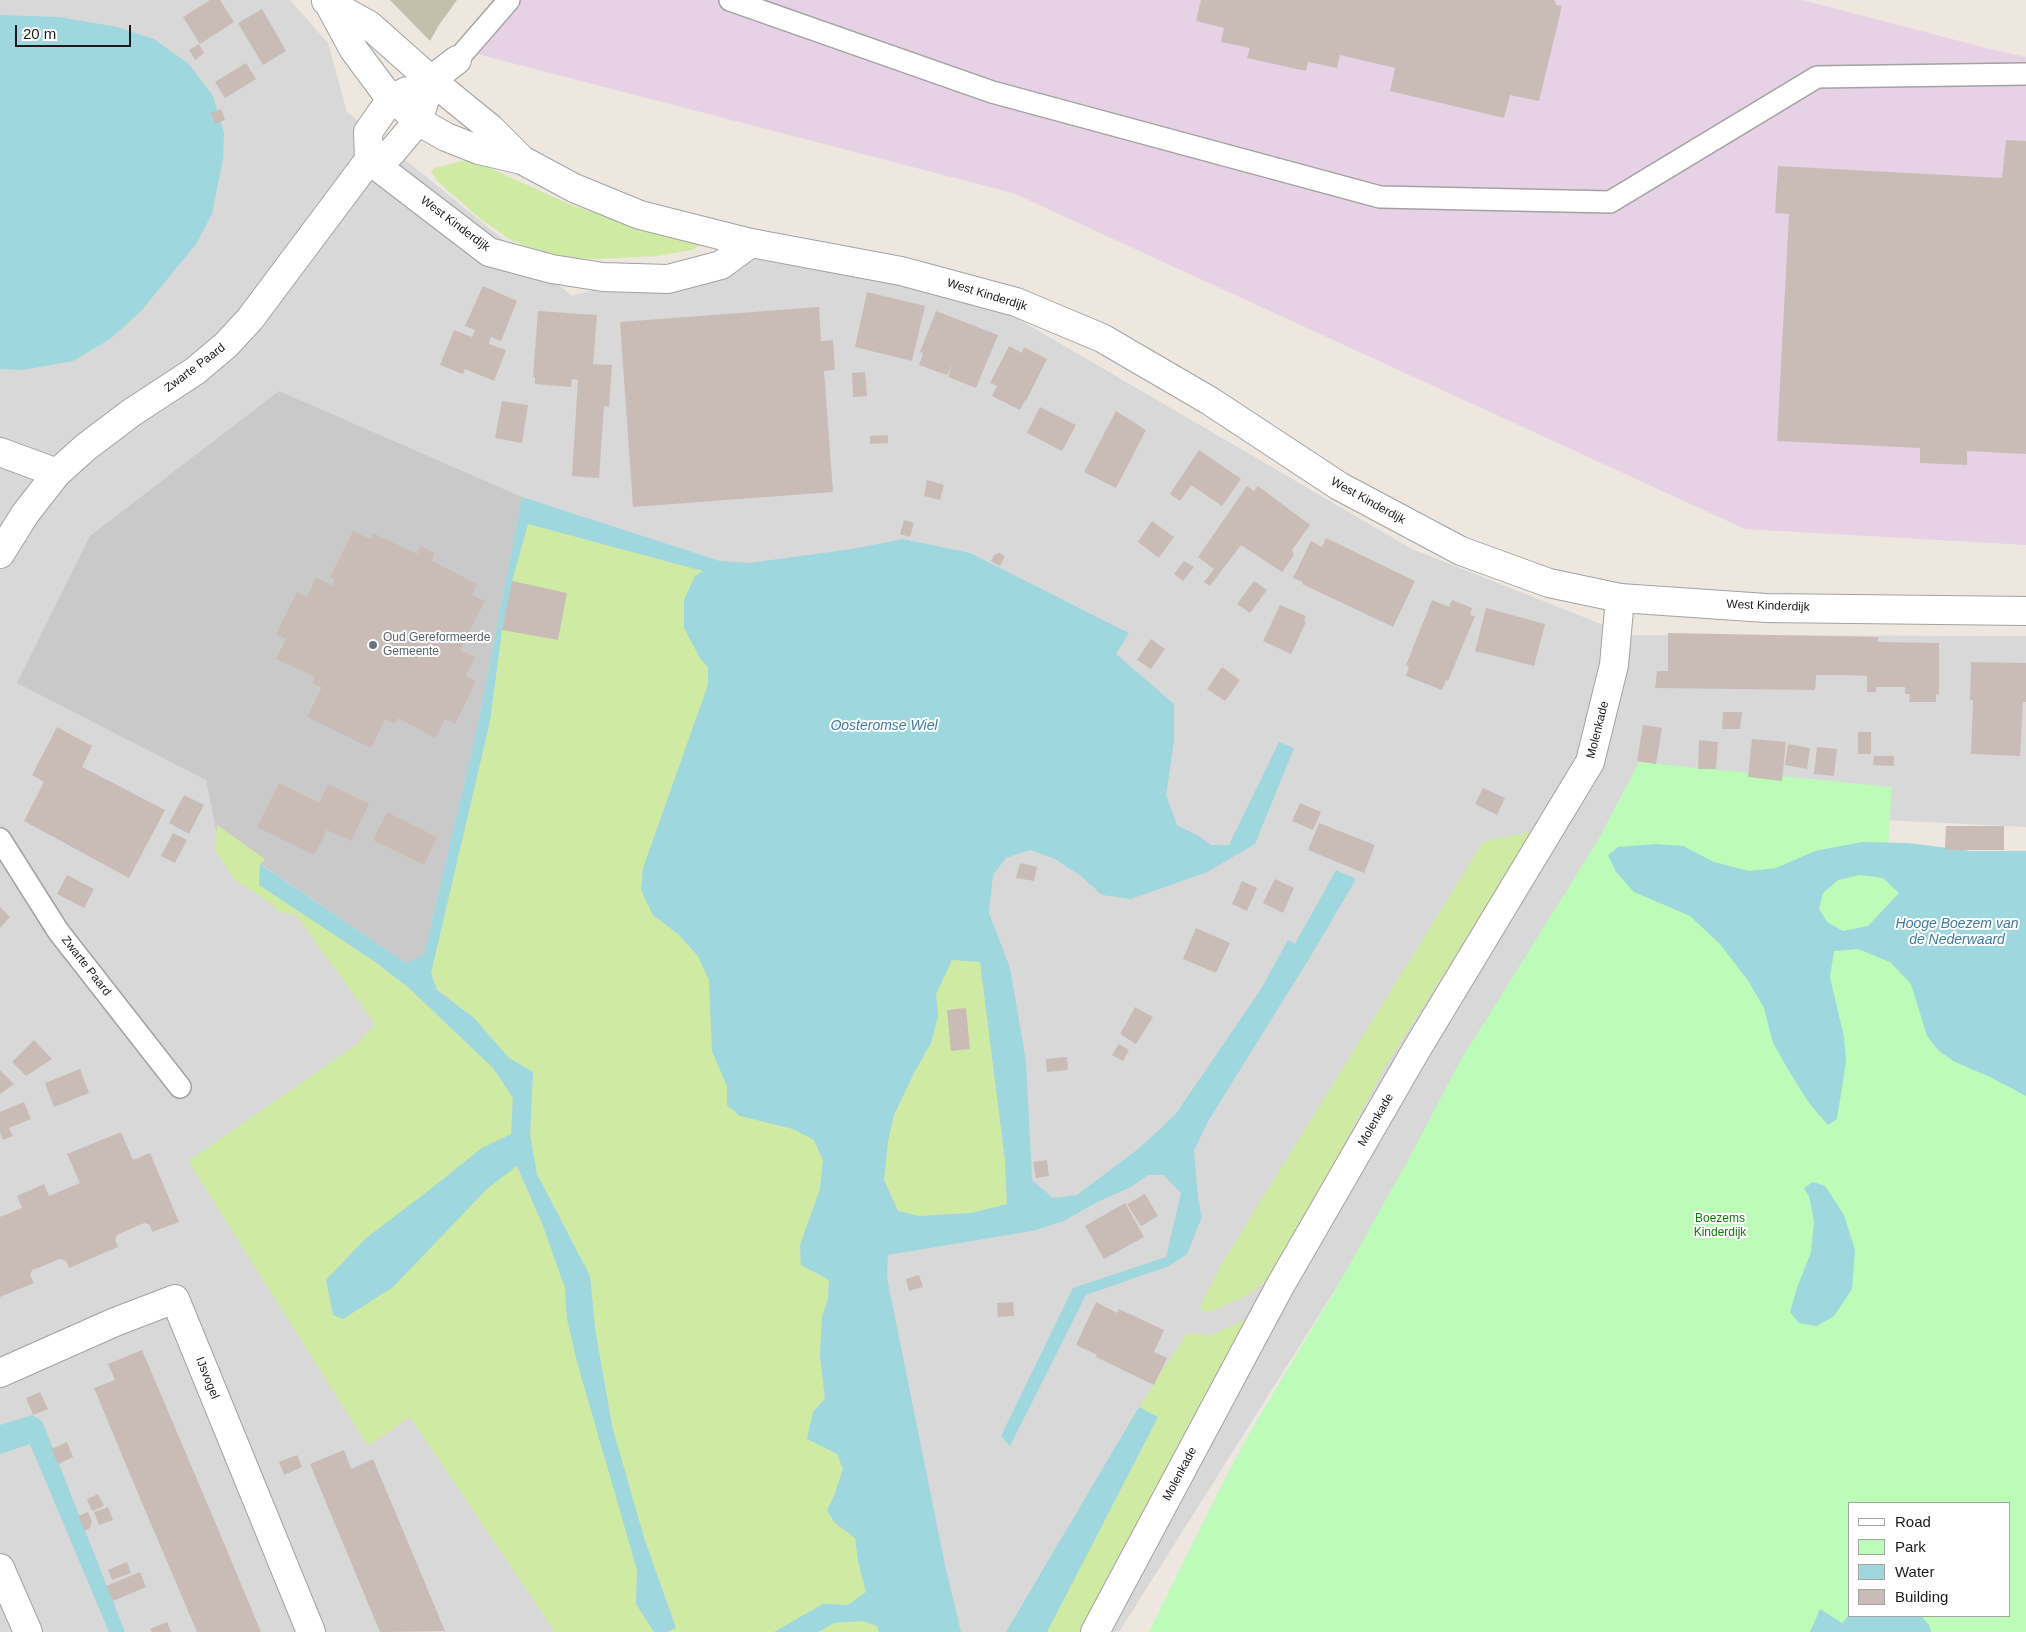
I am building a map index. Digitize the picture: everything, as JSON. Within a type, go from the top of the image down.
[{"type":"street","name":"West Kinderdijk","points":[[327,1],[369,24],[431,80],[490,128],[522,160]]},
{"type":"street","name":"West Kinderdijk","points":[[327,1],[354,50],[391,98],[418,121],[446,137],[479,150],[522,160],[574,188],[640,215],[750,243],[901,271],[1016,302],[1102,338],[1210,401],[1339,486],[1461,551],[1549,583],[1620,598],[1766,608],[2026,611]]},
{"type":"street","points":[[431,80],[418,121],[391,153],[369,160],[368,132],[391,98],[431,80],[457,60]]},
{"type":"street","name":"West Kinderdijk","points":[[369,160],[490,252],[552,270],[603,277],[668,279],[722,264],[750,243]]},
{"type":"street","name":"Zwarte Paard","points":[[0,554],[24,514],[57,473],[86,447],[131,413],[195,371],[226,345],[250,319],[369,160]]},
{"type":"street","points":[[0,452],[57,473]]},
{"type":"street","name":"Molenkade","points":[[1095,1632],[1280,1286],[1415,1052],[1590,762],[1614,665],[1620,598]]},
{"type":"street","name":"IJsvogel","points":[[0,1374],[115,1322],[175,1299],[311,1632]]},
{"type":"street","points":[[0,1568],[28,1632]]},
{"type":"lane","points":[[457,60],[509,0]]},
{"type":"lane","points":[[730,0],[992,92],[1380,197],[1610,202],[1816,76],[2026,74]]},
{"type":"lane","name":"Zwarte Paard","points":[[0,840],[58,931],[180,1087]]},
{"type":"shaded area","points":[[0,0],[290,0],[328,43],[347,112],[572,296],[719,253],[972,292],[1412,549],[1629,635],[2026,636],[2026,827],[1639,808],[1119,1632],[0,1632]]},
{"type":"shaded area","points":[[390,0],[457,0],[430,41]]},
{"type":"shaded area","points":[[499,0],[1802,0],[2026,57],[2026,545],[1745,529],[1013,193],[477,54]]},
{"type":"shaded area","points":[[279,391],[522,497],[477,729],[424,955],[406,963],[217,834],[206,780],[17,683],[90,536]]},
{"type":"green space","points":[[470,159],[571,205],[664,235],[702,244],[692,250],[657,256],[594,259],[552,257],[511,240],[482,220],[438,182],[431,171],[435,168]]},
{"type":"green space","points":[[528,524],[704,571],[700,658],[708,667],[708,685],[643,868],[641,890],[653,915],[678,934],[698,956],[709,980],[712,1051],[727,1086],[727,1105],[740,1116],[793,1129],[814,1140],[823,1160],[820,1189],[800,1246],[801,1265],[829,1280],[828,1299],[822,1317],[820,1355],[825,1399],[813,1412],[808,1439],[837,1454],[843,1469],[827,1510],[834,1522],[855,1538],[858,1561],[866,1592],[848,1605],[823,1604],[774,1632],[667,1632],[676,1627],[644,1538],[612,1426],[595,1328],[590,1276],[537,1174],[530,1135],[533,1072],[509,1058],[474,1018],[437,989],[431,973],[490,721],[502,630],[512,581]]},
{"type":"green space","name":"Boezems Kinderdijk","points":[[1639,762],[1892,787],[1888,849],[2026,853],[2026,1632],[1149,1632],[1250,1432],[1336,1289],[1414,1149],[1459,1063],[1598,840]]},
{"type":"green space","points":[[217,825],[265,859],[260,864],[259,885],[374,961],[409,988],[493,1068],[513,1098],[511,1134],[482,1148],[428,1191],[488,1188],[516,1166],[542,1223],[565,1288],[567,1319],[637,1570],[636,1604],[654,1632],[555,1632],[410,1417],[368,1446],[188,1161],[356,1045],[375,1024],[296,915],[278,912],[272,904],[234,879],[215,850]]},
{"type":"green space","points":[[1534,831],[1384,1069],[1277,1271],[1250,1294],[1210,1312],[1199,1309],[1221,1265],[1483,842]]},
{"type":"green space","points":[[953,959],[980,962],[1005,1160],[1007,1205],[971,1213],[919,1216],[898,1211],[884,1180],[888,1141],[894,1115],[931,1043],[938,1016],[936,994]]},
{"type":"green space","points":[[1255,1315],[1084,1632],[1047,1632],[1158,1417],[1139,1407],[1187,1333],[1211,1335]]},
{"type":"green space","points":[[862,1621],[877,1626],[879,1632],[818,1632],[834,1623]]},
{"type":"water","points":[[0,15],[60,17],[117,27],[154,39],[189,64],[213,96],[224,133],[223,159],[212,214],[196,244],[141,311],[110,339],[73,361],[23,370],[0,369]]},
{"type":"water","name":"Oosteromse Wiel","points":[[522,497],[720,561],[749,563],[852,549],[903,539],[970,553],[1129,633],[1116,654],[1174,704],[1174,741],[1166,795],[1177,825],[1199,836],[1211,845],[1229,845],[1279,742],[1294,748],[1255,844],[1207,872],[1131,899],[1102,895],[1081,876],[1055,859],[1030,850],[1006,858],[993,875],[989,913],[1010,968],[1026,1061],[1032,1180],[1053,1198],[1077,1195],[1138,1149],[1175,1115],[1261,989],[1288,940],[1295,944],[1336,870],[1356,879],[1312,954],[1207,1123],[1194,1151],[1198,1199],[1202,1217],[1187,1254],[1169,1266],[1086,1295],[1010,1446],[1001,1436],[1073,1288],[1166,1257],[1181,1193],[1163,1175],[1148,1175],[1131,1187],[1095,1203],[1064,1221],[1032,1231],[888,1255],[887,1278],[945,1565],[961,1632],[879,1632],[877,1626],[862,1621],[834,1623],[818,1632],[774,1632],[823,1604],[848,1605],[866,1592],[858,1561],[855,1538],[834,1522],[827,1510],[843,1469],[837,1454],[807,1439],[813,1412],[825,1399],[820,1355],[822,1317],[828,1299],[829,1280],[801,1265],[800,1245],[820,1189],[823,1160],[814,1140],[793,1129],[740,1116],[727,1105],[727,1086],[712,1051],[709,980],[698,956],[678,934],[653,915],[641,890],[643,868],[708,685],[708,667],[700,658],[684,628],[684,600],[695,576],[703,571],[528,524],[512,581],[502,630],[490,721],[431,973],[437,990],[474,1018],[509,1058],[533,1072],[530,1135],[537,1174],[590,1276],[595,1328],[612,1426],[644,1538],[676,1628],[667,1632],[654,1632],[636,1604],[637,1570],[577,1362],[567,1319],[565,1288],[542,1223],[517,1166],[488,1188],[393,1287],[343,1319],[333,1315],[326,1280],[366,1238],[482,1148],[511,1134],[513,1098],[493,1068],[409,988],[374,961],[259,885],[260,864],[406,963],[424,955],[477,729]],"holes":[[[952,960],[980,962],[1005,1160],[1007,1204],[971,1213],[919,1216],[898,1211],[884,1180],[888,1141],[894,1115],[931,1043],[938,1016],[936,994]]]},
{"type":"water","name":"Hooge Boezem van de Nederwaard","points":[[1862,842],[1908,843],[1971,851],[2026,851],[2026,1096],[1990,1077],[1955,1062],[1939,1051],[1927,1036],[1911,984],[1890,962],[1858,949],[1834,951],[1830,977],[1844,1037],[1846,1062],[1837,1119],[1828,1125],[1809,1103],[1789,1071],[1773,1043],[1764,1008],[1749,982],[1720,944],[1690,916],[1634,892],[1616,872],[1608,855],[1618,847],[1656,844],[1683,846],[1714,862],[1749,871],[1776,868],[1815,851]],"holes":[[[1860,875],[1883,878],[1899,893],[1868,926],[1843,931],[1827,922],[1819,909],[1823,893],[1838,880]]]},
{"type":"water","points":[[1813,1182],[1825,1186],[1844,1215],[1855,1250],[1852,1289],[1834,1316],[1817,1326],[1799,1323],[1790,1312],[1811,1252],[1814,1221],[1809,1196],[1804,1188]]},
{"type":"water","points":[[1139,1407],[1158,1417],[1047,1632],[1006,1632]]},
{"type":"water","points":[[32,1415],[42,1421],[125,1632],[109,1632],[30,1444],[0,1454],[0,1425]]},
{"type":"water","points":[[1820,1609],[1842,1623],[1848,1616],[1922,1617],[1929,1625],[1931,1632],[1810,1632]]},
{"type":"building","points":[[210,0],[220,0],[234,22],[200,44],[183,17]]},
{"type":"building","points":[[1201,0],[1554,0],[1557,5],[1562,6],[1539,101],[1510,95],[1504,118],[1390,91],[1395,68],[1340,55],[1337,68],[1308,62],[1306,71],[1247,58],[1250,48],[1221,42],[1224,28],[1196,21]]},
{"type":"building","points":[[262,9],[286,51],[263,65],[238,23]]},
{"type":"building","points":[[199,44],[204,53],[195,60],[189,50]]},
{"type":"building","points":[[246,63],[256,79],[225,98],[215,82]]},
{"type":"building","points":[[221,109],[225,120],[215,124],[211,113]]},
{"type":"building","points":[[2006,140],[2026,141],[2026,454],[1967,451],[1967,465],[1920,463],[1920,448],[1777,441],[1789,214],[1775,213],[1778,166],[2002,178]]},
{"type":"building","points":[[483,286],[517,301],[501,341],[491,337],[489,344],[506,350],[494,381],[465,369],[463,374],[440,365],[454,330],[472,337],[475,330],[465,326]]},
{"type":"building","points":[[867,292],[925,306],[912,361],[855,347]]},
{"type":"building","points":[[819,307],[821,341],[833,340],[835,370],[824,371],[833,492],[633,507],[620,322]]},
{"type":"building","points":[[538,311],[597,315],[593,364],[612,365],[609,407],[604,406],[599,478],[572,476],[578,380],[572,379],[571,387],[535,384],[535,377],[533,377]]},
{"type":"building","points":[[936,311],[998,335],[976,388],[948,377],[952,364],[947,375],[919,365],[923,353],[920,352]]},
{"type":"building","points":[[1009,346],[1022,353],[1024,347],[1047,359],[1020,410],[992,396],[997,386],[990,383]]},
{"type":"building","points":[[865,372],[867,396],[853,397],[852,373]]},
{"type":"building","points":[[502,401],[528,405],[522,443],[495,438]]},
{"type":"building","points":[[1040,407],[1076,425],[1062,451],[1027,433]]},
{"type":"building","points":[[1116,411],[1146,430],[1116,488],[1084,472]]},
{"type":"building","points":[[888,435],[888,443],[870,444],[870,436]]},
{"type":"building","points":[[1199,450],[1241,479],[1222,506],[1191,485],[1180,501],[1170,494]]},
{"type":"building","points":[[927,480],[944,485],[940,500],[924,496]]},
{"type":"building","points":[[1247,486],[1254,491],[1258,486],[1310,525],[1292,550],[1294,555],[1282,572],[1241,545],[1210,586],[1204,582],[1214,569],[1198,557]]},
{"type":"building","points":[[904,520],[914,523],[910,537],[900,534]]},
{"type":"building","points":[[1152,521],[1174,537],[1159,558],[1138,542]]},
{"type":"building","name":"Oud Gereformeerde Gemeente","points":[[353,531],[370,539],[373,533],[417,554],[421,546],[435,553],[432,561],[477,584],[472,595],[485,601],[460,650],[475,657],[466,676],[476,681],[455,724],[445,719],[435,738],[398,718],[395,724],[385,719],[371,748],[307,717],[322,687],[312,683],[315,677],[276,659],[286,639],[276,634],[297,592],[307,597],[316,577],[332,586],[335,580],[330,577]]},
{"type":"building","points":[[1326,538],[1415,581],[1393,627],[1293,578],[1311,541],[1322,547]]},
{"type":"building","points":[[999,553],[1005,556],[1000,566],[991,561],[994,555]]},
{"type":"building","points":[[1184,561],[1194,567],[1183,581],[1174,574]]},
{"type":"building","points":[[512,581],[567,593],[558,640],[502,630]]},
{"type":"building","points":[[1254,581],[1267,590],[1250,613],[1237,604]]},
{"type":"building","points":[[1432,600],[1449,607],[1452,600],[1472,608],[1470,615],[1475,616],[1448,681],[1446,680],[1442,690],[1406,676],[1409,666],[1406,665]]},
{"type":"building","points":[[1280,605],[1306,616],[1304,621],[1306,622],[1291,654],[1263,641]]},
{"type":"building","points":[[1486,608],[1545,624],[1534,666],[1475,651]]},
{"type":"building","points":[[1668,633],[1878,637],[1878,642],[1939,643],[1939,695],[1936,694],[1936,702],[1909,702],[1910,694],[1905,694],[1905,687],[1876,687],[1876,692],[1867,692],[1867,676],[1847,675],[1816,675],[1815,690],[1655,688],[1657,671],[1668,671]]},
{"type":"building","points":[[1151,639],[1165,649],[1151,669],[1137,660]]},
{"type":"building","points":[[1971,662],[2026,663],[2026,702],[2023,702],[2020,756],[1971,754],[1973,700],[1970,700]]},
{"type":"building","points":[[1222,667],[1240,680],[1225,701],[1207,689]]},
{"type":"building","points":[[1723,712],[1742,712],[1740,729],[1722,729]]},
{"type":"building","points":[[1643,725],[1662,728],[1656,764],[1637,761]]},
{"type":"building","points":[[57,727],[92,746],[82,767],[165,810],[129,878],[24,821],[44,782],[32,775]]},
{"type":"building","points":[[1858,732],[1871,732],[1871,754],[1858,754]]},
{"type":"building","points":[[1752,739],[1786,742],[1782,781],[1748,777]]},
{"type":"building","points":[[1699,740],[1718,742],[1716,769],[1698,769]]},
{"type":"building","points":[[1788,744],[1810,748],[1807,769],[1785,765]]},
{"type":"building","points":[[1817,747],[1837,749],[1834,776],[1814,774]]},
{"type":"building","points":[[1874,756],[1894,756],[1894,766],[1873,765]]},
{"type":"building","points":[[279,783],[319,803],[328,784],[369,804],[351,841],[327,830],[314,855],[257,827]]},
{"type":"building","points":[[1483,788],[1505,798],[1497,815],[1475,804]]},
{"type":"building","points":[[184,795],[204,805],[189,834],[169,823]]},
{"type":"building","points":[[1300,803],[1321,812],[1313,830],[1292,821]]},
{"type":"building","points":[[387,812],[437,837],[424,865],[373,840]]},
{"type":"building","points":[[1319,823],[1375,845],[1364,873],[1308,850]]},
{"type":"building","points":[[1946,826],[2004,826],[2004,850],[1945,850]]},
{"type":"building","points":[[173,833],[187,840],[175,863],[161,856]]},
{"type":"building","points":[[1020,863],[1037,867],[1034,881],[1016,878]]},
{"type":"building","points":[[67,875],[94,889],[84,908],[57,894]]},
{"type":"building","points":[[1275,879],[1294,888],[1283,913],[1263,903]]},
{"type":"building","points":[[1242,881],[1257,888],[1247,911],[1232,904]]},
{"type":"building","points":[[0,907],[10,917],[0,928]]},
{"type":"building","points":[[1196,928],[1230,943],[1216,973],[1183,959]]},
{"type":"building","points":[[1135,1007],[1153,1017],[1136,1044],[1120,1034]]},
{"type":"building","points":[[966,1008],[970,1049],[951,1051],[947,1010]]},
{"type":"building","points":[[34,1040],[52,1059],[26,1076],[12,1062]]},
{"type":"building","points":[[1119,1044],[1129,1050],[1123,1061],[1112,1055]]},
{"type":"building","points":[[1067,1057],[1068,1070],[1047,1072],[1046,1059]]},
{"type":"building","points":[[80,1069],[89,1093],[54,1107],[45,1083]]},
{"type":"building","points":[[0,1070],[14,1084],[0,1094]]},
{"type":"building","points":[[24,1102],[31,1119],[9,1128],[13,1136],[3,1140],[0,1132],[0,1112]]},
{"type":"building","points":[[121,1132],[133,1160],[150,1153],[179,1222],[152,1232],[150,1225],[144,1223],[117,1235],[115,1240],[118,1247],[69,1268],[66,1261],[60,1259],[32,1270],[30,1275],[34,1283],[0,1297],[0,1217],[22,1208],[17,1196],[44,1184],[49,1196],[80,1183],[67,1154]]},
{"type":"building","points":[[1047,1160],[1049,1176],[1036,1178],[1033,1162]]},
{"type":"building","points":[[1145,1194],[1158,1216],[1141,1226],[1127,1204]]},
{"type":"building","points":[[1125,1203],[1144,1237],[1104,1259],[1085,1226]]},
{"type":"building","points":[[919,1275],[923,1287],[909,1291],[906,1279]]},
{"type":"building","points":[[1013,1302],[1014,1316],[998,1317],[997,1303]]},
{"type":"building","points":[[1096,1302],[1117,1313],[1119,1309],[1164,1330],[1154,1352],[1167,1358],[1154,1385],[1096,1357],[1097,1355],[1076,1345]]},
{"type":"building","points":[[142,1350],[261,1632],[197,1632],[137,1491],[94,1388],[115,1380],[108,1364]]},
{"type":"building","points":[[40,1392],[48,1409],[33,1415],[26,1398]]},
{"type":"building","points":[[67,1442],[73,1457],[58,1464],[51,1449]]},
{"type":"building","points":[[344,1450],[351,1469],[373,1459],[445,1631],[380,1632],[310,1464]]},
{"type":"building","points":[[297,1455],[302,1467],[284,1475],[279,1462]]},
{"type":"building","points":[[98,1494],[104,1506],[92,1511],[87,1499]]},
{"type":"building","points":[[108,1507],[113,1520],[99,1525],[94,1512]]},
{"type":"building","points":[[88,1512],[92,1522],[90,1528],[85,1531],[78,1516]]},
{"type":"building","points":[[127,1562],[131,1573],[112,1580],[108,1570]]},
{"type":"building","points":[[140,1572],[146,1587],[113,1601],[106,1586]]},
{"type":"building","points":[[167,1622],[171,1632],[152,1632],[150,1629]]},
{"type":"place","name":"Oud Gereformeerde Gemeente","points":[[373,645]]}]
